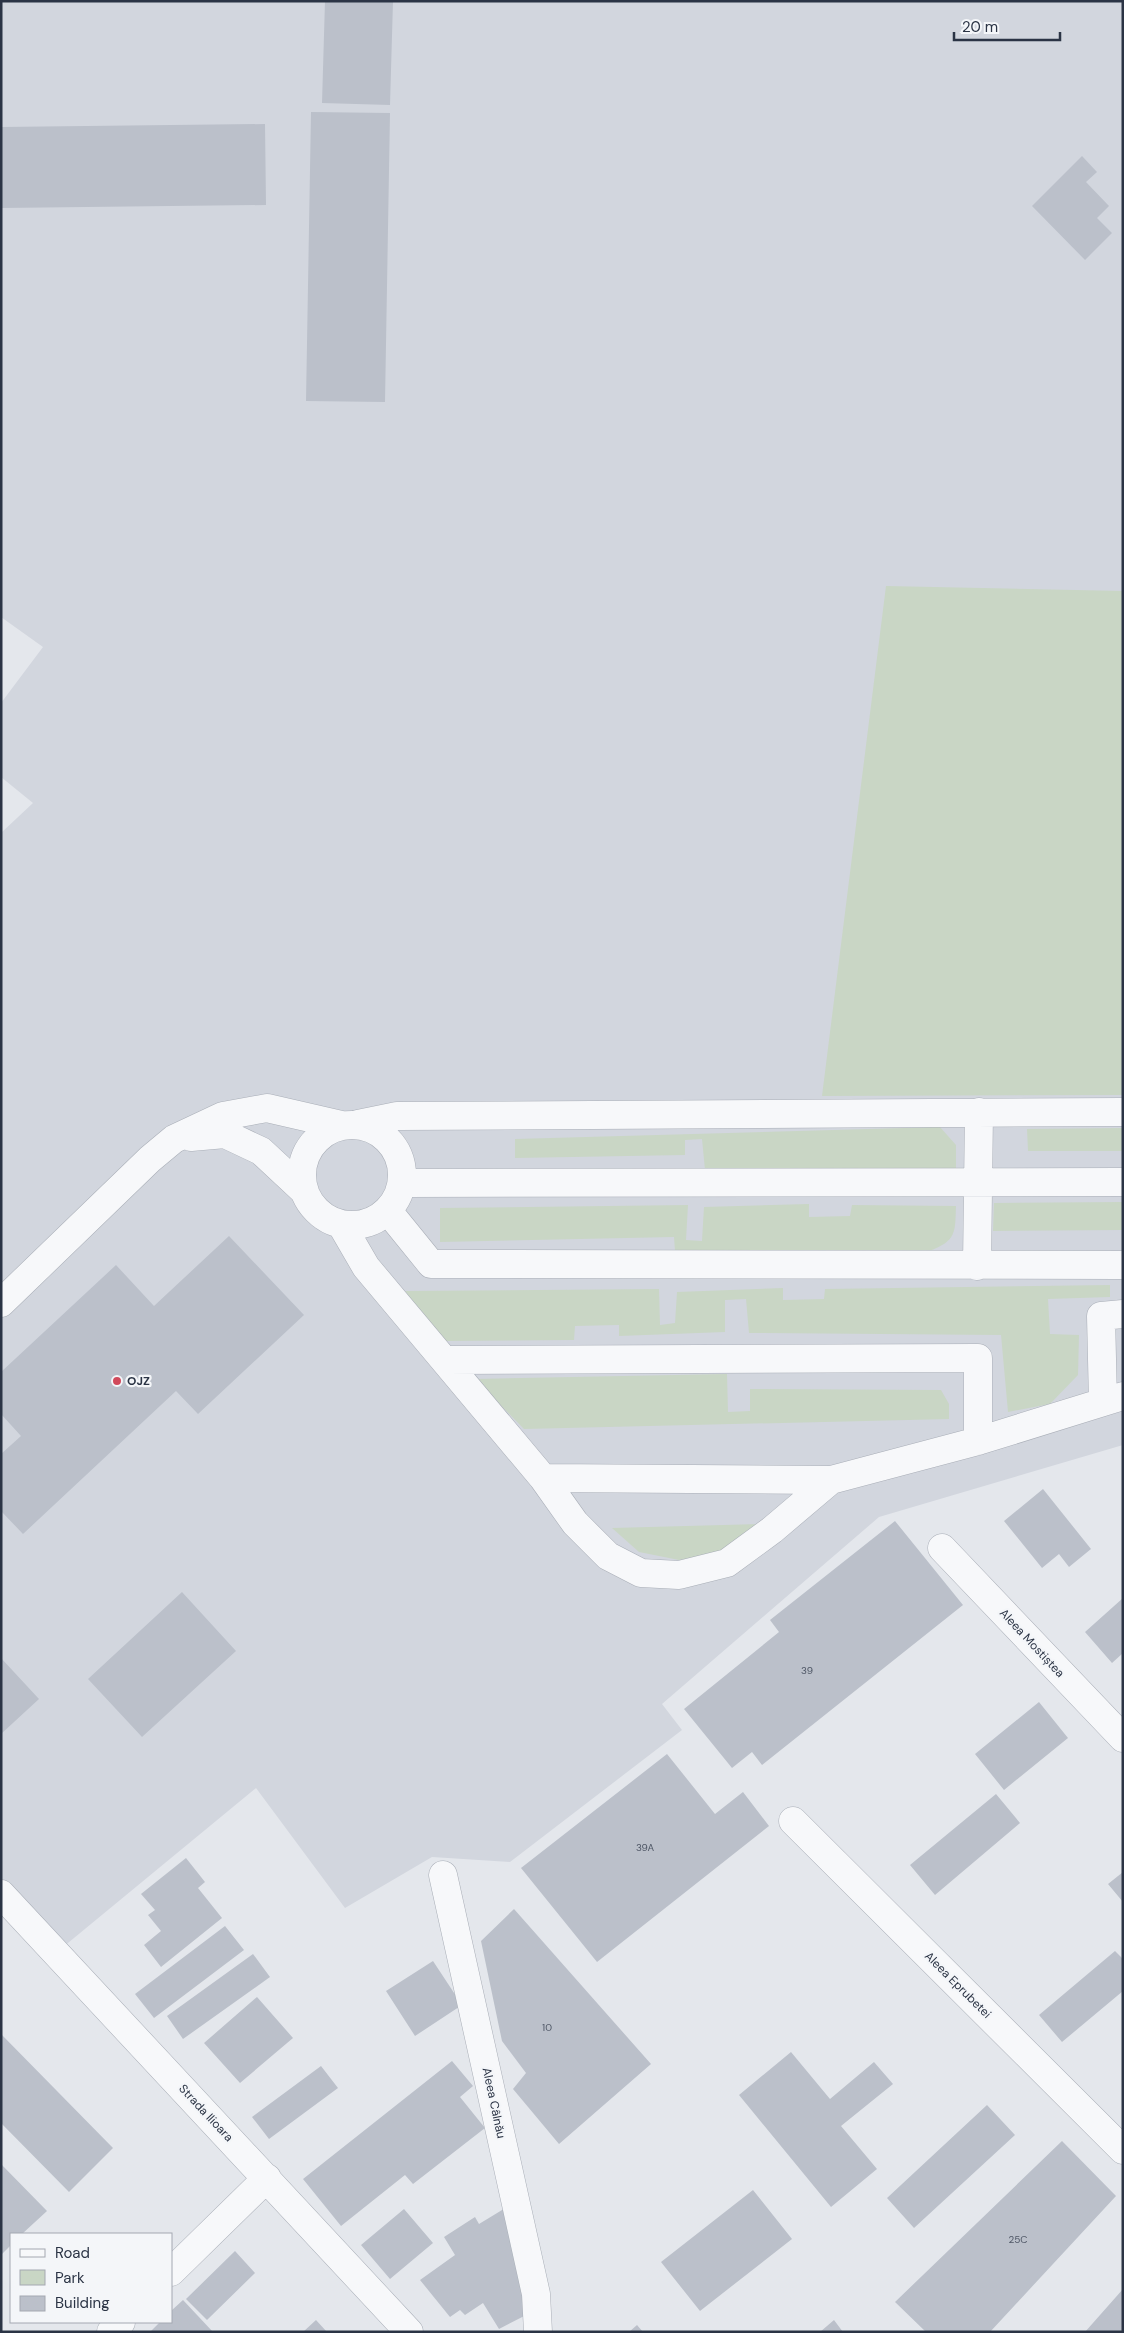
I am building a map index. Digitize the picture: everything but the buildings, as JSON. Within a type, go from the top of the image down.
[{"type":"street","points":[[1,1302],[150,1159],[174,1139],[223,1116],[268,1108],[374,1129],[387,1138],[397,1151],[402,1166],[402,1182],[397,1198],[388,1211],[374,1220],[358,1225],[341,1224],[325,1218],[312,1206],[304,1192],[261,1151],[224,1134],[174,1139]]},
{"type":"street","points":[[977,1266],[979,1112]]},
{"type":"street","points":[[304,1192],[302,1175],[304,1158],[313,1143],[325,1132],[396,1116],[1123,1112]]},
{"type":"street","points":[[402,1182],[1123,1182]]},
{"type":"street","points":[[388,1211],[431,1264],[1123,1265]]},
{"type":"street","points":[[341,1224],[366,1267],[543,1478],[575,1523],[608,1556],[641,1573],[679,1575],[727,1563],[772,1530],[831,1480]]},
{"type":"street","points":[[543,1478],[831,1480],[978,1441],[1113,1399],[1101,1316],[1123,1314]]},
{"type":"street","points":[[445,1360],[978,1358],[978,1441]]},
{"type":"street","name":"Aleea Mostiștea","points":[[942,1548],[1123,1738]]},
{"type":"street","name":"Aleea Eprubetei","points":[[793,1820],[1123,2150]]},
{"type":"street","name":"Aleea Câlnău","points":[[443,1875],[536,2294],[538,2332]]},
{"type":"street","name":"Strada Ilioara","points":[[1,1894],[410,2332]]},
{"type":"street","points":[[172,2271],[266,2178]]},
{"type":"street","points":[[111,2332],[120,2323]]},
{"type":"shaded area","points":[[1,1],[1123,1],[1123,1445],[879,1517],[662,1704],[682,1730],[510,1862],[432,1857],[345,1908],[256,1788],[57,1952],[1,1894],[1,833],[33,803],[1,777],[1,703],[43,647],[1,617]]},
{"type":"green space","points":[[886,586],[1123,591],[1123,1095],[822,1096]]},
{"type":"green space","points":[[940,1127],[956,1145],[956,1168],[705,1170],[702,1139],[685,1140],[685,1155],[515,1158],[515,1139]]},
{"type":"green space","points":[[1123,1128],[1123,1151],[1028,1151],[1027,1129]]},
{"type":"green space","points":[[1123,1202],[1123,1230],[993,1231],[994,1203]]},
{"type":"green space","points":[[809,1204],[809,1217],[850,1216],[852,1205],[956,1206],[955,1223],[950,1239],[929,1251],[675,1251],[674,1237],[440,1242],[440,1208],[688,1205],[686,1240],[702,1241],[704,1207]]},
{"type":"green space","points":[[1110,1285],[1110,1297],[1048,1299],[1050,1334],[1079,1335],[1078,1375],[1050,1404],[1008,1412],[1001,1335],[749,1333],[746,1299],[725,1300],[725,1332],[619,1336],[619,1325],[575,1326],[574,1340],[444,1341],[405,1291],[659,1289],[660,1325],[675,1323],[677,1292],[783,1288],[783,1300],[824,1299],[825,1289]]},
{"type":"green space","points":[[727,1374],[728,1412],[750,1411],[750,1389],[941,1390],[949,1404],[949,1419],[524,1429],[475,1379]]},
{"type":"green space","points":[[760,1524],[718,1553],[679,1560],[639,1552],[612,1528]]},
{"type":"place","name":"OJZ","points":[[117,1381]]}]
